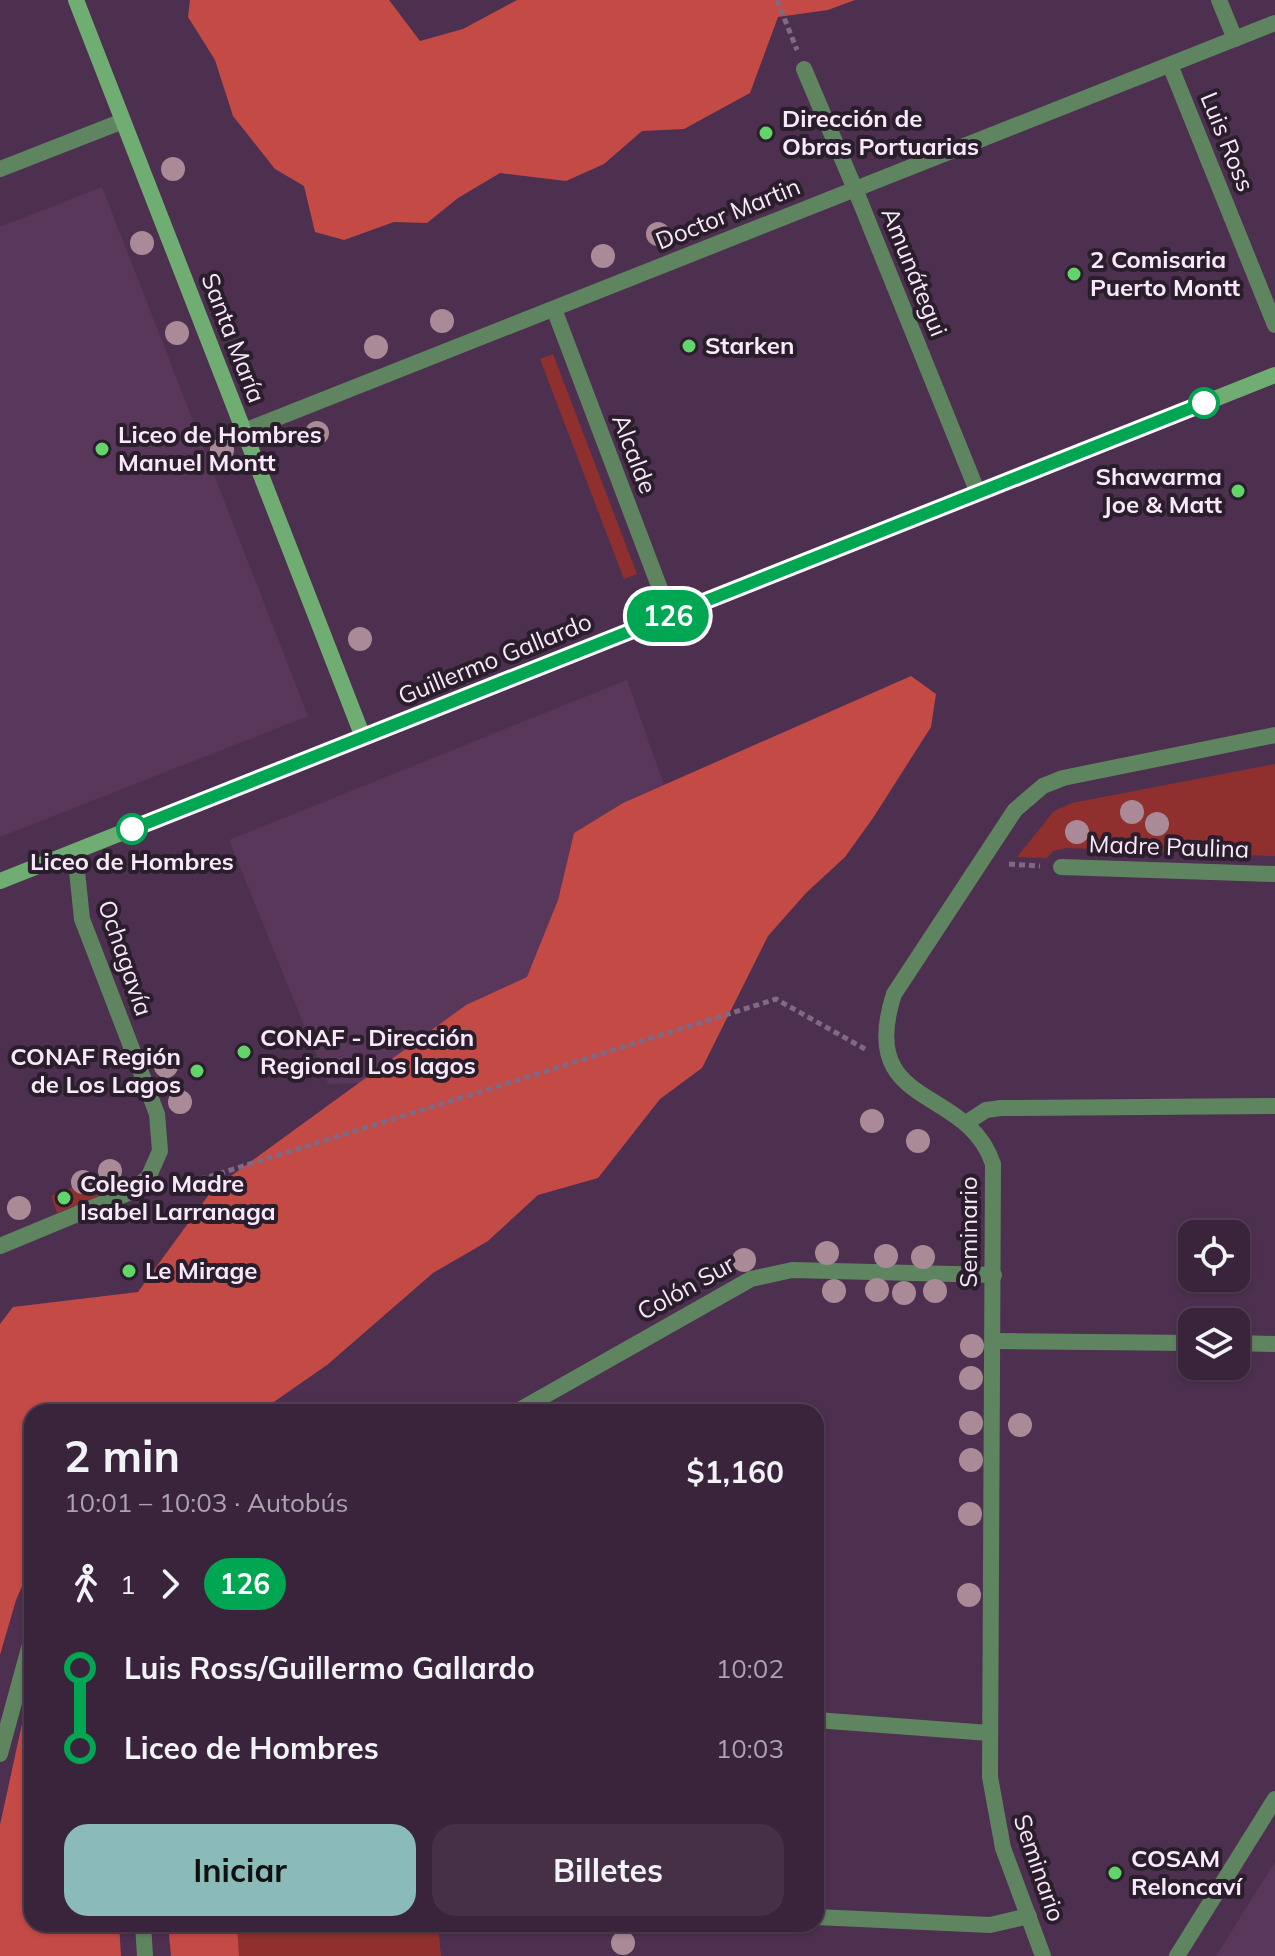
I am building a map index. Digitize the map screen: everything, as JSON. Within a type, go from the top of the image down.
[{"type":"main road","name":"Santa María","points":[[76,0],[363,737]]},
{"type":"main road","name":"Guillermo Gallardo","points":[[0,881],[1275,375]]},
{"type":"street","points":[[1219,0],[1235,39]]},
{"type":"street","name":"Doctor Martin","points":[[244,431],[1275,23]]},
{"type":"street","name":"Luis Ross","points":[[1170,65],[1275,325]]},
{"type":"street","name":"Amunátegui","points":[[804,69],[978,493]]},
{"type":"street","points":[[0,169],[123,121]]},
{"type":"street","name":"Alcalde","points":[[554,309],[670,615]]},
{"type":"street","name":"Seminario","points":[[1043,1956],[996,1821],[989,1733],[993,1164],[987,1146],[966,1123],[905,1082],[890,1062],[886,1025],[894,994],[1015,810],[1043,786],[1063,778],[1275,735]]},
{"type":"street","name":"Ochagavía","points":[[0,1246],[128,1193],[148,1178],[162,1143],[160,1124],[82,919],[75,852]]},
{"type":"street","name":"Madre Paulina","points":[[1061,867],[1275,874]]},
{"type":"street","points":[[966,1123],[986,1110],[1001,1108],[1275,1106]]},
{"type":"street","name":"Colón Sur","points":[[530,1404],[751,1279],[771,1273],[792,1270],[994,1275]]},
{"type":"street","points":[[993,1341],[1178,1343]]},
{"type":"street","points":[[1250,1343],[1275,1344]]},
{"type":"street","points":[[0,1754],[24,1666]]},
{"type":"street","points":[[824,1721],[989,1733]]},
{"type":"street","points":[[1177,1956],[1275,1799]]},
{"type":"street","points":[[824,1917],[990,1925],[1029,1916]]},
{"type":"street","points":[[144,1932],[145,1956]]},
{"type":"path","points":[[777,0],[804,69]]},
{"type":"path","points":[[180,1182],[220,1173],[776,999],[867,1050]]},
{"type":"shaded area","points":[[190,0],[389,0],[420,41],[463,29],[517,0],[855,0],[828,10],[778,17],[750,93],[684,129],[642,131],[604,164],[566,181],[500,173],[458,198],[427,223],[394,222],[344,240],[315,232],[304,186],[275,169],[233,116],[215,60],[188,17]]},
{"type":"shaded area","name":"Liceo de Hombres Manuel Montt","points":[[102,187],[308,716],[0,837],[0,227]]},
{"type":"shaded area","points":[[553,354],[637,574],[624,579],[540,359]]},
{"type":"shaded area","points":[[911,676],[936,694],[931,727],[873,818],[845,857],[806,893],[768,936],[702,1068],[660,1099],[598,1178],[538,1195],[488,1241],[433,1273],[327,1365],[271,1404],[24,1404],[24,1582],[0,1655],[0,1324],[13,1307],[138,1292],[213,1189],[466,1005],[527,977],[558,900],[574,833],[623,803]]},
{"type":"shaded area","points":[[627,680],[664,785],[623,803],[574,833],[558,900],[528,977],[466,1005],[362,1083],[328,1084],[229,840]]},
{"type":"shaded area","points":[[1275,764],[1275,856],[1067,848],[1053,851],[1047,858],[1017,857],[1054,811],[1072,803]]},
{"type":"shaded area","points":[[116,1170],[122,1187],[57,1213],[51,1196]]},
{"type":"shaded area","points":[[24,1715],[24,1932],[120,1932],[121,1956],[0,1956],[0,1825]]},
{"type":"shaded area","points":[[1275,1862],[1275,1956],[1216,1956]]},
{"type":"shaded area","points":[[169,1932],[238,1932],[239,1956],[171,1956]]},
{"type":"shaded area","points":[[237,1932],[439,1932],[441,1956],[239,1956]]},
{"type":"bus line","name":"126","points":[[132,829],[1204,403]]},
{"type":"place","name":"Dirección de Obras Portuarias","points":[[766,133]]},
{"type":"place","name":"2 Comisaria Puerto Montt","points":[[1074,274]]},
{"type":"place","name":"Starken","points":[[689,346]]},
{"type":"place","name":"Liceo de Hombres Manuel Montt","points":[[102,449]]},
{"type":"place","name":"Shawarma Joe & Matt","points":[[1238,491]]},
{"type":"place","name":"Liceo de Hombres","points":[[132,829]]},
{"type":"place","name":"CONAF - Dirección Regional Los lagos","points":[[244,1052]]},
{"type":"place","name":"CONAF Región de Los Lagos","points":[[197,1071]]},
{"type":"place","name":"Colegio Madre Isabel Larranaga","points":[[64,1198]]},
{"type":"place","name":"Le Mirage","points":[[129,1271]]},
{"type":"place","name":"COSAM Reloncaví","points":[[1115,1873]]}]
